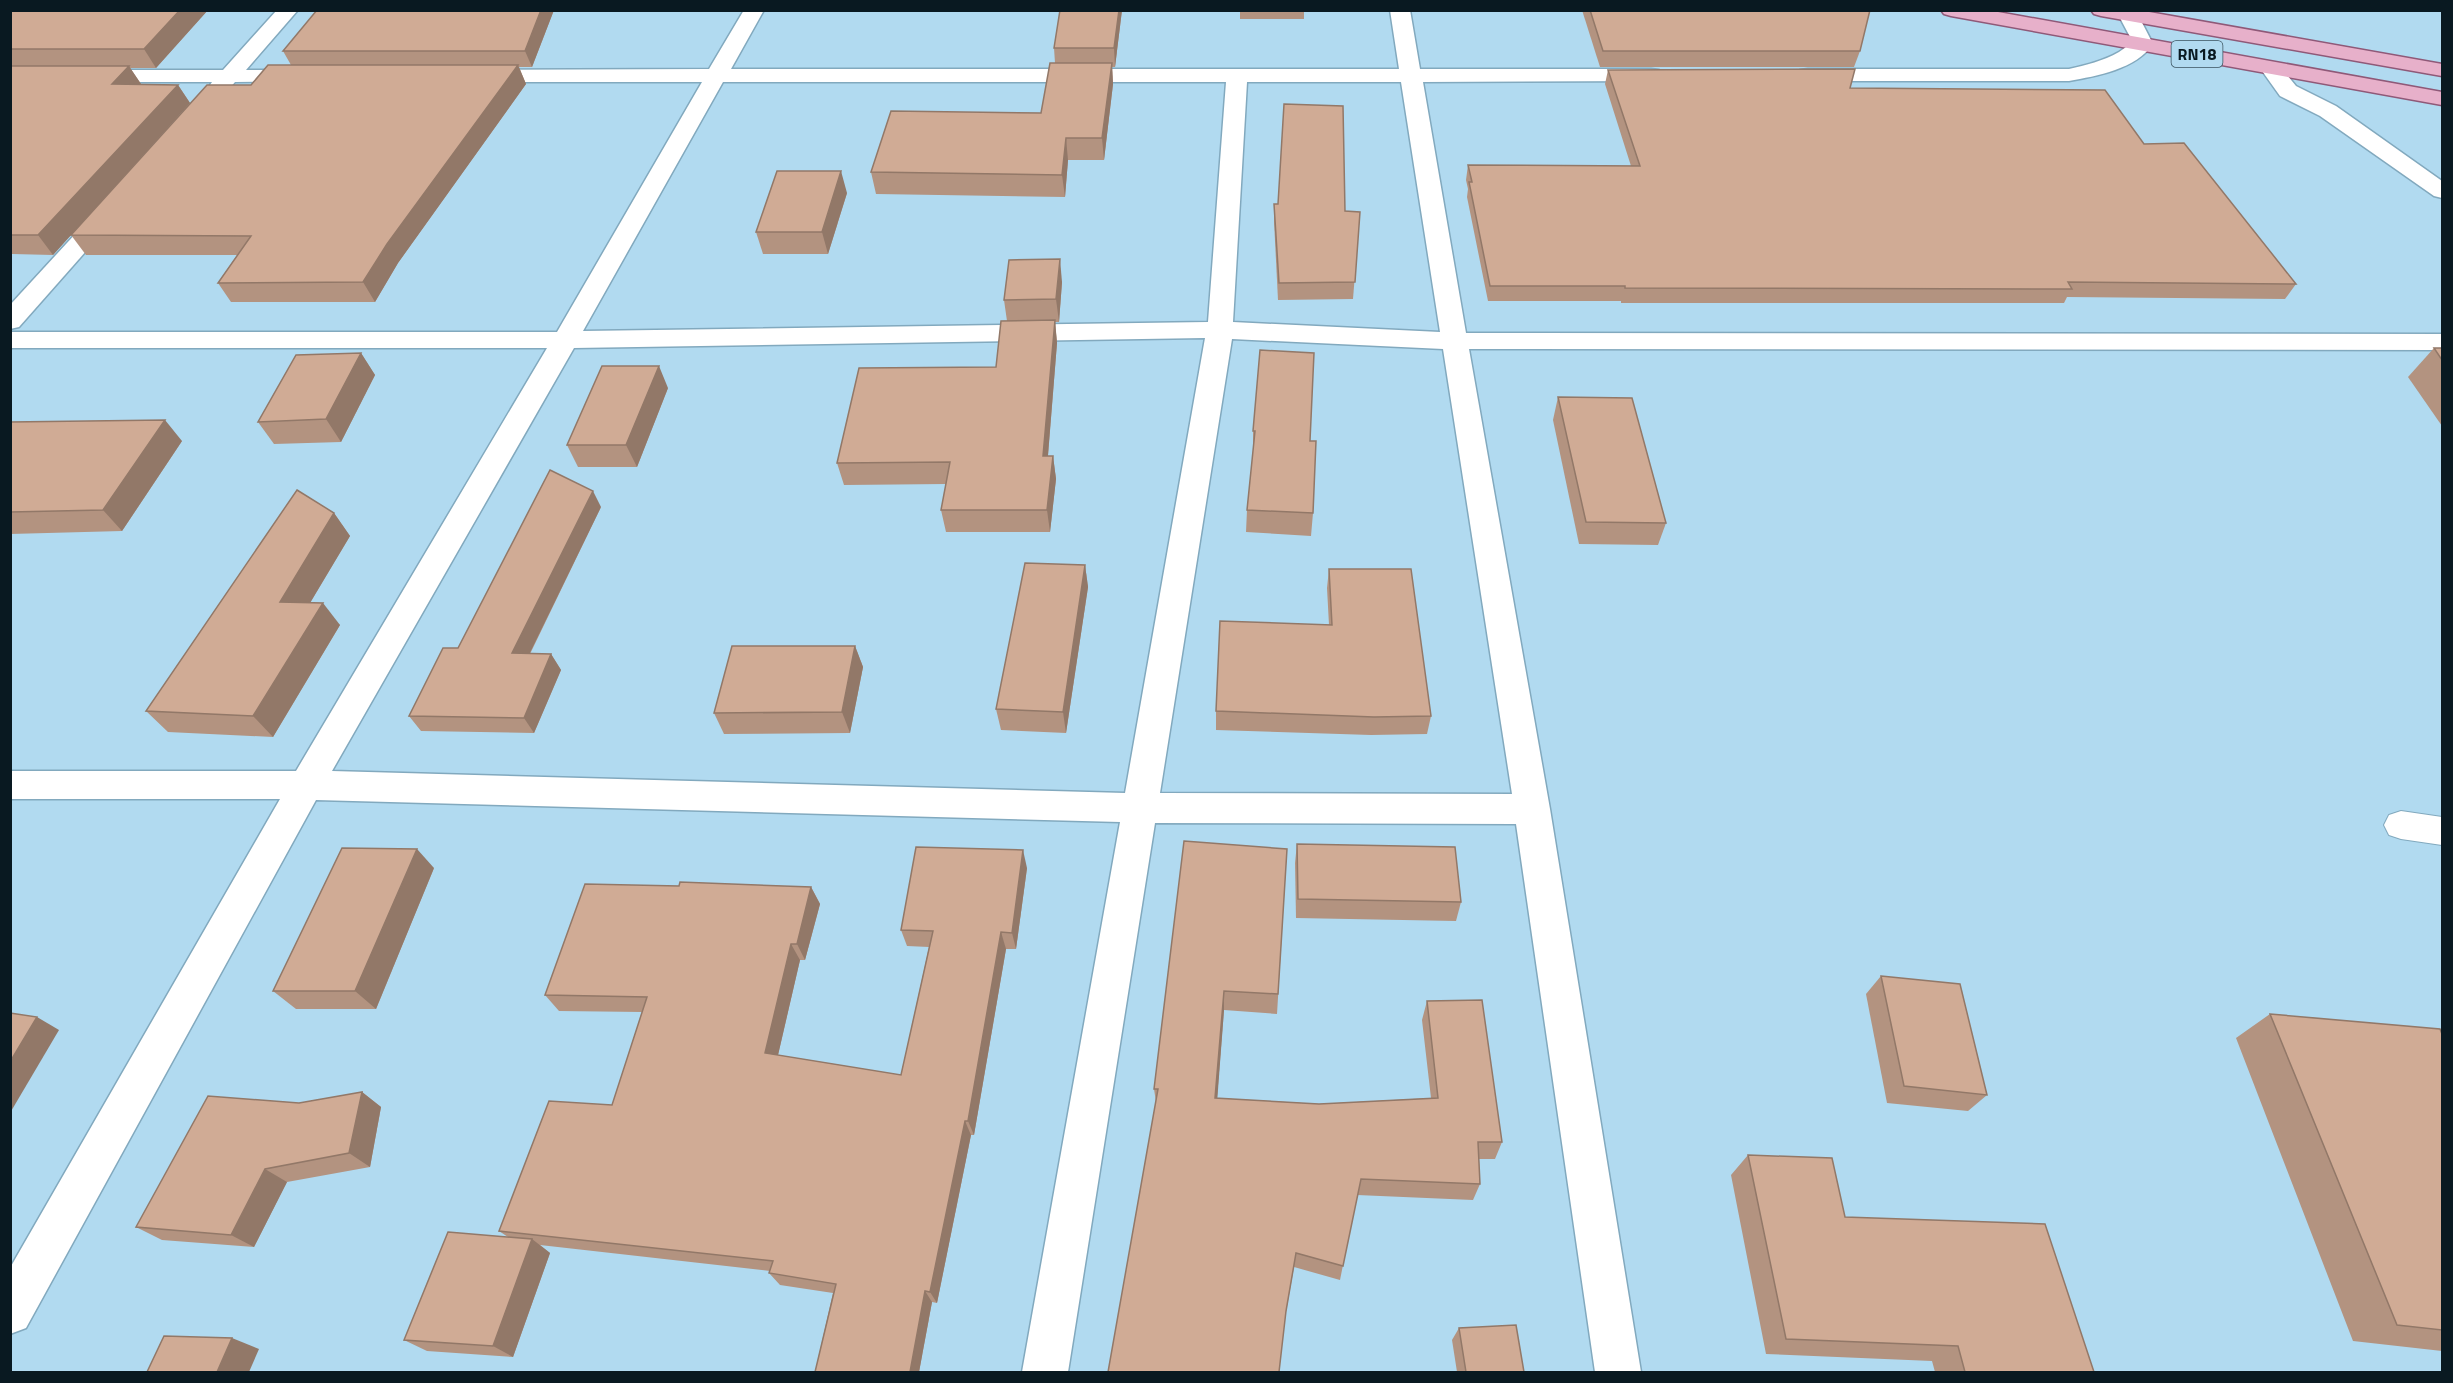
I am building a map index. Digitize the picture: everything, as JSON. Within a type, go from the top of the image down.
[{"type":"main road","name":"RN18","points":[[1951,10],[2442,99]]},
{"type":"main road","name":"RN18","points":[[2101,10],[2442,70]]},
{"type":"street","points":[[206,102],[288,10]]},
{"type":"street","points":[[10,1312],[306,785],[754,10]]},
{"type":"street","points":[[1400,10],[1532,809],[1618,1372]]},
{"type":"street","points":[[1793,75],[2069,75],[2103,69],[2127,58],[2143,44],[2126,13]]},
{"type":"street","points":[[2271,68],[2288,91],[2328,111],[2442,191]]},
{"type":"street","points":[[1045,1372],[1220,330],[1237,75]]},
{"type":"street","points":[[455,76],[1673,75]]},
{"type":"street","points":[[10,76],[324,76]]},
{"type":"street","points":[[10,321],[120,199]]},
{"type":"street","points":[[10,340],[565,340],[1220,330],[1455,341],[2442,342]]},
{"type":"street","points":[[10,784],[306,785],[1139,808],[1532,809]]},
{"type":"lane","points":[[2401,825],[2442,831]]},
{"type":"building","points":[[10,10],[180,10],[144,49],[10,49]]},
{"type":"building","points":[[317,10],[541,10],[525,51],[283,51]]},
{"type":"building","points":[[1060,10],[1119,10],[1114,48],[1054,48]]},
{"type":"building","points":[[1590,10],[1870,10],[1860,51],[1603,51]]},
{"type":"building","points":[[1050,63],[1112,63],[1102,138],[1066,138],[1062,175],[871,172],[891,111],[1041,113]]},
{"type":"building","points":[[268,65],[518,65],[387,244],[363,282],[218,283],[251,236],[71,235],[207,85],[251,85]]},
{"type":"building","points":[[10,66],[129,66],[112,84],[178,85],[38,235],[10,235]]},
{"type":"building","points":[[1855,69],[1850,88],[2105,90],[2144,144],[2184,143],[2296,284],[2068,282],[2072,289],[1490,286],[1469,182],[1472,182],[1468,165],[1640,166],[1608,70]]},
{"type":"building","points":[[1284,104],[1343,106],[1345,211],[1360,212],[1355,282],[1279,283],[1274,204],[1278,204]]},
{"type":"building","points":[[777,171],[841,171],[822,232],[756,232]]},
{"type":"building","points":[[1060,259],[1056,299],[1004,300],[1009,260]]},
{"type":"building","points":[[1055,320],[1043,456],[1053,456],[1047,510],[941,510],[950,462],[837,463],[859,368],[996,367],[1001,321]]},
{"type":"building","points":[[2434,348],[2442,348],[2442,360]]},
{"type":"building","points":[[1260,350],[1314,353],[1310,441],[1316,441],[1313,513],[1247,510]]},
{"type":"building","points":[[361,353],[326,419],[258,422],[296,355]]},
{"type":"building","points":[[602,366],[659,366],[626,445],[567,445]]},
{"type":"building","points":[[1558,397],[1632,398],[1666,523],[1586,522]]},
{"type":"building","points":[[165,420],[103,510],[10,512],[10,422]]},
{"type":"building","points":[[550,470],[593,491],[512,653],[551,654],[524,718],[409,716],[443,648],[458,648]]},
{"type":"building","points":[[297,490],[334,513],[280,602],[323,603],[253,716],[146,711]]},
{"type":"building","points":[[1025,563],[1085,565],[1063,712],[996,709]]},
{"type":"building","points":[[1329,569],[1411,569],[1431,716],[1374,717],[1216,711],[1220,621],[1332,625]]},
{"type":"building","points":[[732,646],[855,646],[842,712],[714,713]]},
{"type":"building","points":[[1184,841],[1287,849],[1278,994],[1224,991],[1215,1098],[1319,1104],[1438,1098],[1427,1001],[1482,1000],[1502,1142],[1478,1142],[1480,1184],[1361,1179],[1343,1266],[1296,1253],[1279,1372],[1108,1372],[1158,1089],[1154,1089]]},
{"type":"building","points":[[1297,844],[1455,847],[1461,902],[1298,899]]},
{"type":"building","points":[[916,847],[1023,850],[1012,933],[1001,932],[968,1121],[965,1121],[930,1292],[925,1291],[910,1372],[815,1372],[836,1284],[769,1273],[773,1261],[499,1231],[549,1101],[612,1105],[647,997],[545,995],[585,884],[679,886],[680,882],[811,887],[797,944],[791,944],[765,1053],[901,1075],[933,931],[901,930]]},
{"type":"building","points":[[342,848],[417,849],[355,991],[273,991]]},
{"type":"building","points":[[1881,976],[1960,984],[1987,1095],[1904,1086]]},
{"type":"building","points":[[10,1013],[37,1017],[10,1062]]},
{"type":"building","points":[[2270,1014],[2440,1029],[2442,1034],[2442,1330],[2397,1325]]},
{"type":"building","points":[[362,1092],[349,1153],[265,1169],[231,1235],[136,1227],[208,1096],[299,1103]]},
{"type":"building","points":[[1748,1155],[1832,1158],[1845,1217],[2045,1224],[2094,1372],[1965,1372],[1958,1346],[1786,1339]]},
{"type":"building","points":[[448,1232],[532,1239],[493,1346],[404,1340]]},
{"type":"building","points":[[1516,1325],[1524,1372],[1466,1372],[1459,1328]]},
{"type":"building","points":[[164,1336],[232,1338],[217,1372],[147,1372]]}]
